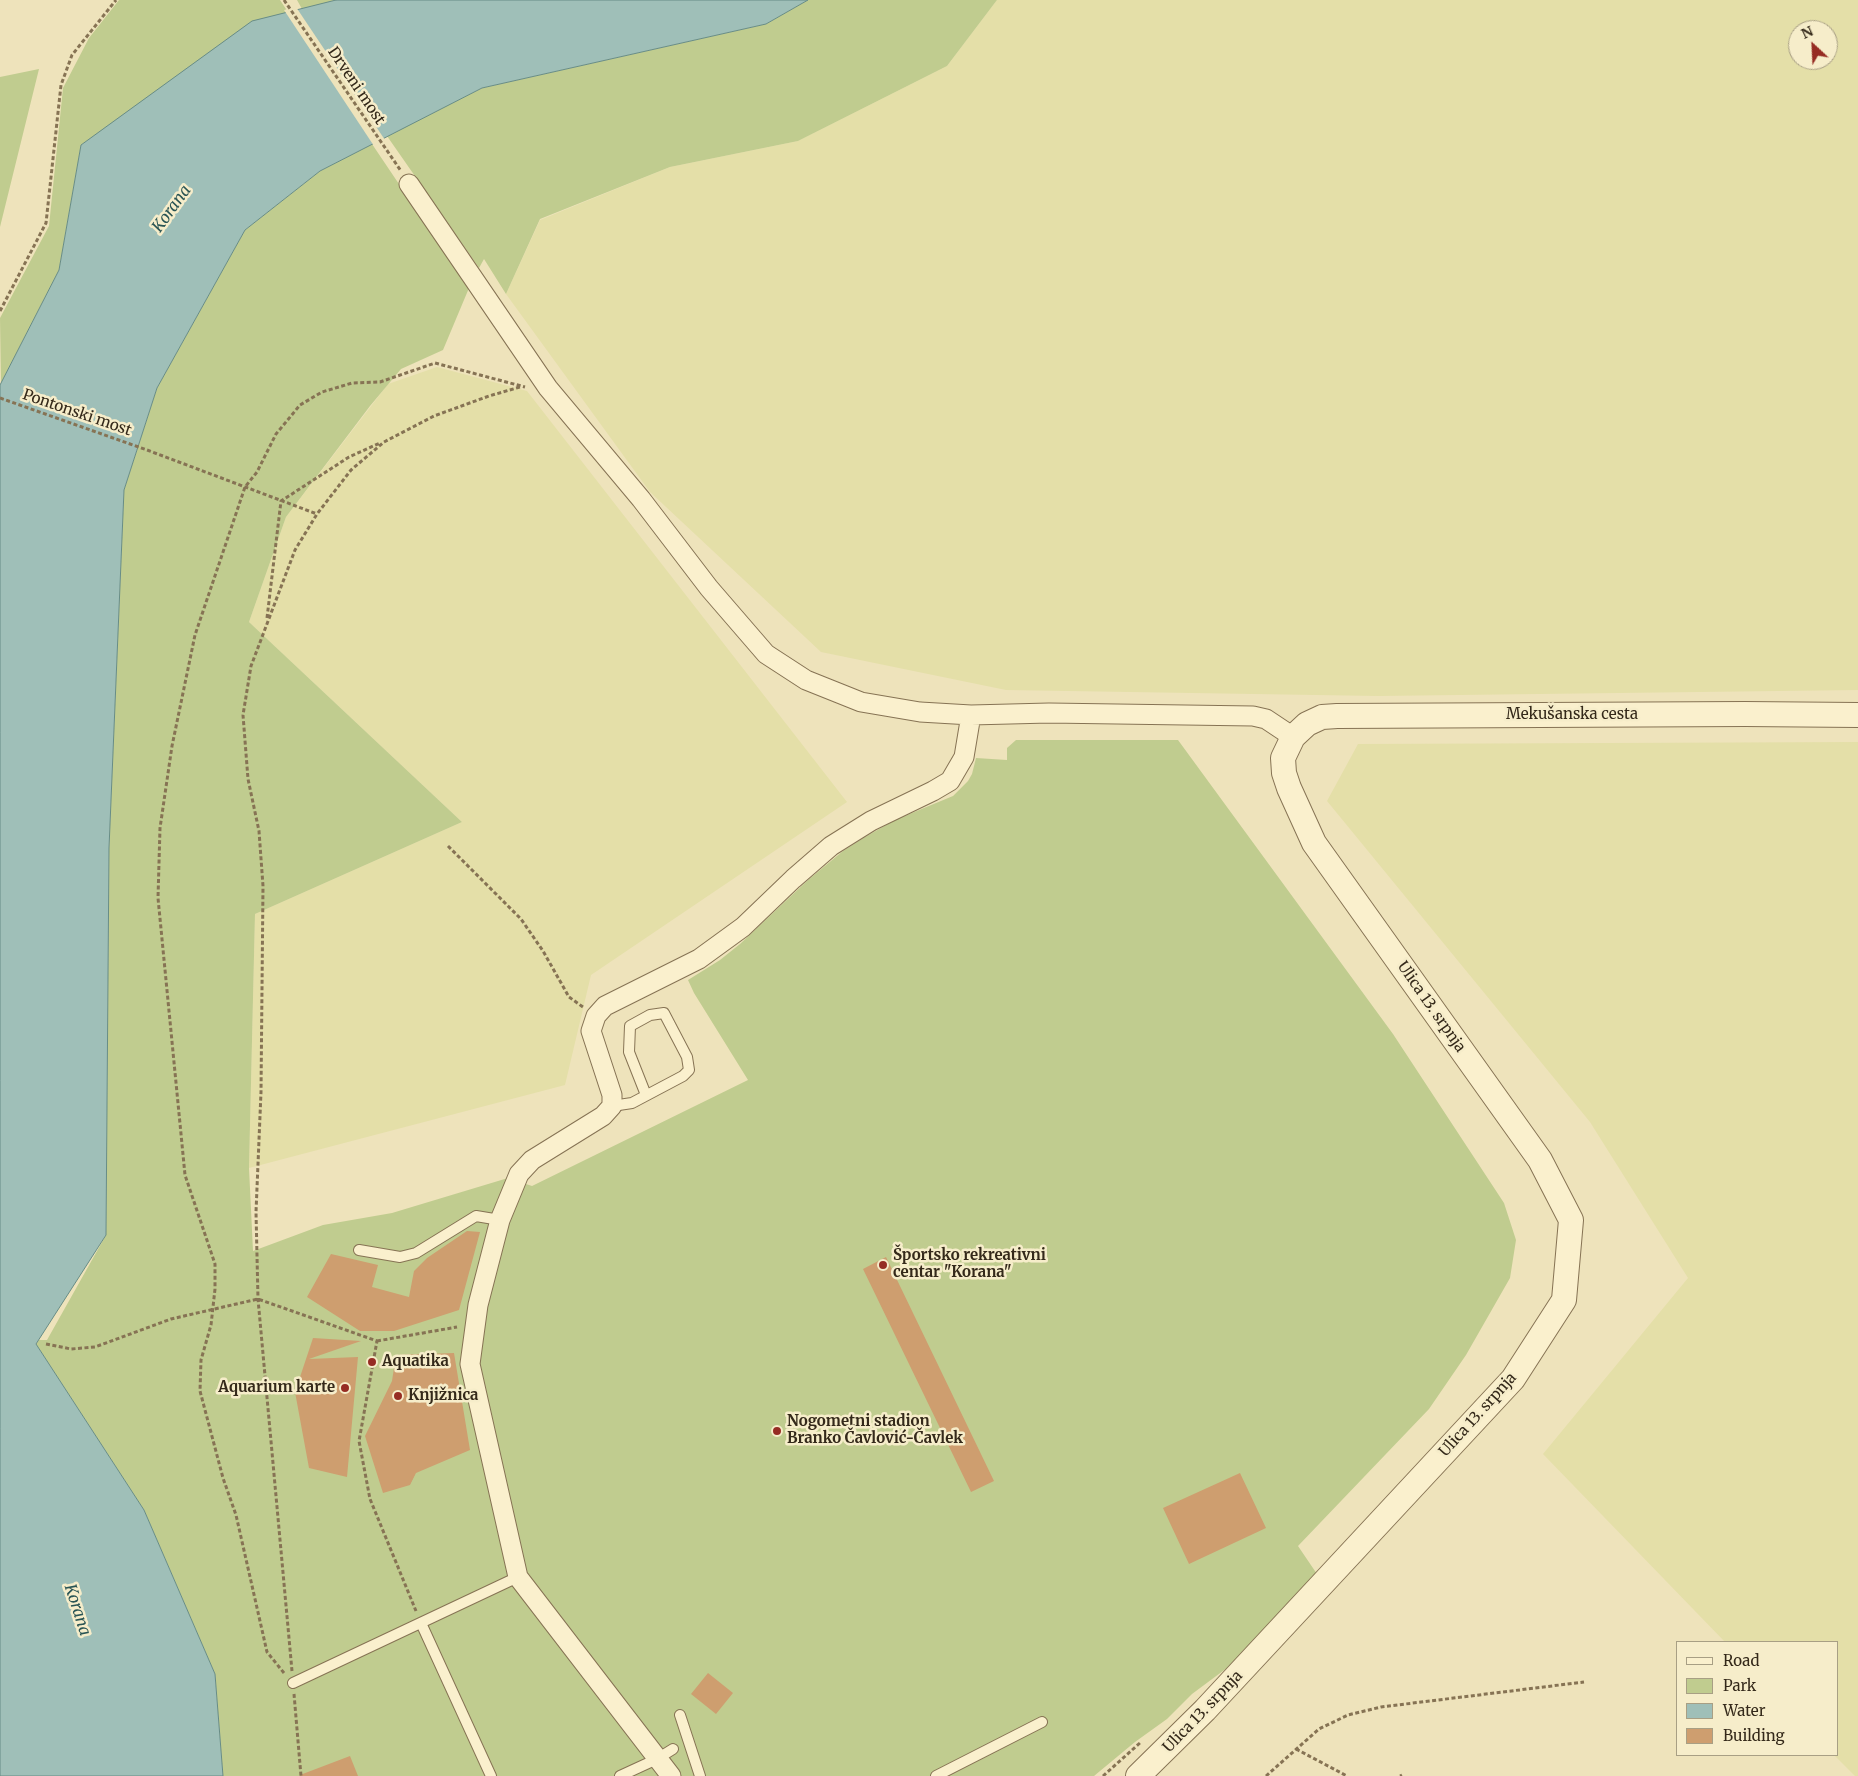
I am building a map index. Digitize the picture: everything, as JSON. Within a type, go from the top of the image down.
[{"type":"street","points":[[409,184],[548,388],[641,499],[709,588],[766,654],[806,680],[861,702],[920,712],[971,715],[1049,713],[1253,716],[1266,719],[1293,736]]},
{"type":"street","points":[[671,1776],[518,1577],[470,1364],[478,1305],[500,1220],[519,1174],[532,1160],[603,1116],[612,1106],[612,1095],[591,1031],[596,1016],[605,1006],[699,959],[743,927],[831,846],[871,821],[950,781],[964,757],[971,715]]},
{"type":"street","name":"Mekušanska cesta","points":[[1293,736],[1307,724],[1322,717],[1337,716],[1858,715]]},
{"type":"street","name":"Ulica 13. srpnja","points":[[1138,1776],[1200,1716],[1513,1379],[1564,1300],[1571,1220],[1540,1160],[1314,843],[1284,773],[1283,758],[1293,736]]},
{"type":"lane","points":[[612,1106],[632,1103],[683,1076],[689,1070],[687,1057],[664,1013],[650,1015],[630,1026],[629,1052],[646,1095]]},
{"type":"lane","points":[[359,1250],[400,1257],[416,1253],[476,1216],[500,1220]]},
{"type":"lane","points":[[293,1683],[518,1577]]},
{"type":"lane","points":[[421,1623],[492,1776]]},
{"type":"lane","points":[[680,1715],[700,1776]]},
{"type":"lane","points":[[936,1776],[949,1773],[1042,1722]]},
{"type":"lane","points":[[620,1776],[657,1759],[673,1748]]},
{"type":"path","points":[[0,311],[46,223],[61,85],[72,55],[116,0]]},
{"type":"path","name":"Drveni most","points":[[284,0],[409,184]]},
{"type":"path","points":[[301,1776],[293,1683],[267,1652],[236,1515],[223,1478],[200,1391],[201,1360],[210,1325],[215,1264],[186,1175],[158,898],[160,828],[172,746],[196,635],[244,487],[257,472],[276,434],[300,405],[322,392],[352,383],[380,382],[435,362],[522,387],[548,388]]},
{"type":"path","points":[[266,624],[281,500],[349,457],[384,442],[434,416],[489,396],[522,387]]},
{"type":"path","name":"Pontonski most","points":[[0,398],[147,450],[317,514]]},
{"type":"path","points":[[290,1651],[258,1299],[256,1212],[261,1092],[263,886],[259,831],[248,778],[243,715],[251,666],[295,550],[317,514],[351,470],[384,442]]},
{"type":"path","points":[[448,846],[521,919],[569,997],[596,1016]]},
{"type":"path","points":[[46,1344],[71,1349],[95,1347],[171,1319],[212,1308],[258,1299],[377,1341],[458,1327]]},
{"type":"path","points":[[377,1341],[359,1441],[370,1499],[421,1623]]},
{"type":"path","points":[[1266,1776],[1319,1729],[1348,1715],[1381,1707],[1584,1682]]},
{"type":"path","points":[[1296,1749],[1347,1776]]},
{"type":"shaded area","points":[[997,0],[1858,0],[1858,690],[1378,696],[1006,690],[821,652],[650,492],[506,294],[540,220],[670,167],[798,141],[947,66]]},
{"type":"shaded area","points":[[437,367],[527,391],[847,802],[591,975],[565,1085],[249,1168],[255,914],[462,822],[249,622],[286,517],[388,384]]},
{"type":"shaded area","points":[[1858,742],[1858,1776],[1855,1776],[1835,1756],[1838,1756],[1838,1641],[1724,1641],[1543,1454],[1688,1278],[1590,1122],[1327,801],[1358,744]]},
{"type":"green space","points":[[119,0],[280,0],[288,12],[81,145],[59,270],[1,383],[0,318],[49,226],[63,88],[89,38]]},
{"type":"green space","points":[[297,0],[336,0],[302,9]]},
{"type":"green space","points":[[808,0],[997,0],[947,66],[798,141],[670,167],[540,219],[506,294],[484,259],[479,268],[387,136],[482,88],[766,24]]},
{"type":"green space","points":[[39,69],[0,227],[0,77]]},
{"type":"green space","name":"Športsko rekreativni centar \"Korana\"","points":[[372,144],[469,288],[443,350],[401,369],[370,406],[286,517],[249,622],[462,822],[255,914],[249,1168],[253,1251],[323,1225],[392,1213],[508,1178],[532,1186],[748,1080],[694,993],[688,980],[720,960],[740,944],[808,880],[843,851],[895,820],[953,796],[968,781],[976,758],[1007,760],[1007,748],[1016,740],[1178,740],[1393,1034],[1504,1203],[1516,1240],[1510,1278],[1466,1355],[1429,1409],[1298,1546],[1317,1574],[1235,1662],[1192,1694],[1167,1719],[1135,1742],[1094,1776],[223,1776],[215,1674],[144,1510],[36,1344],[39,1340],[47,1340],[106,1235],[109,848],[124,490],[157,388],[245,230],[320,171]]},
{"type":"water","name":"Korana","points":[[336,0],[808,0],[766,24],[482,88],[320,171],[245,230],[157,388],[124,490],[109,848],[106,1235],[36,1344],[144,1510],[215,1674],[223,1776],[0,1776],[0,385],[59,270],[81,145],[252,21]]},
{"type":"pier","points":[[296,7],[385,140],[374,146],[284,10]]},
{"type":"building","points":[[467,1231],[480,1232],[459,1310],[394,1331],[360,1331],[307,1297],[331,1254],[378,1265],[372,1287],[409,1297],[414,1271],[427,1258]]},
{"type":"building","points":[[886,1257],[994,1481],[971,1492],[863,1269]]},
{"type":"building","points":[[313,1338],[361,1341],[309,1359],[358,1357],[347,1477],[309,1468],[295,1392]]},
{"type":"building","points":[[454,1353],[470,1450],[416,1473],[410,1485],[383,1493],[365,1436],[392,1381],[396,1355]]},
{"type":"building","points":[[1240,1473],[1266,1528],[1189,1564],[1163,1508]]},
{"type":"building","points":[[708,1673],[733,1693],[716,1714],[691,1694]]},
{"type":"building","points":[[350,1756],[358,1776],[300,1776],[300,1775]]},
{"type":"place","name":"Športsko rekreativni centar \"Korana\"","points":[[883,1265]]},
{"type":"place","name":"Aquatika","points":[[372,1362]]},
{"type":"place","name":"Aquarium karte","points":[[345,1388]]},
{"type":"place","name":"Knjižnica","points":[[398,1396]]},
{"type":"place","name":"Nogometni stadion Branko Čavlović-Čavlek","points":[[777,1431]]}]
